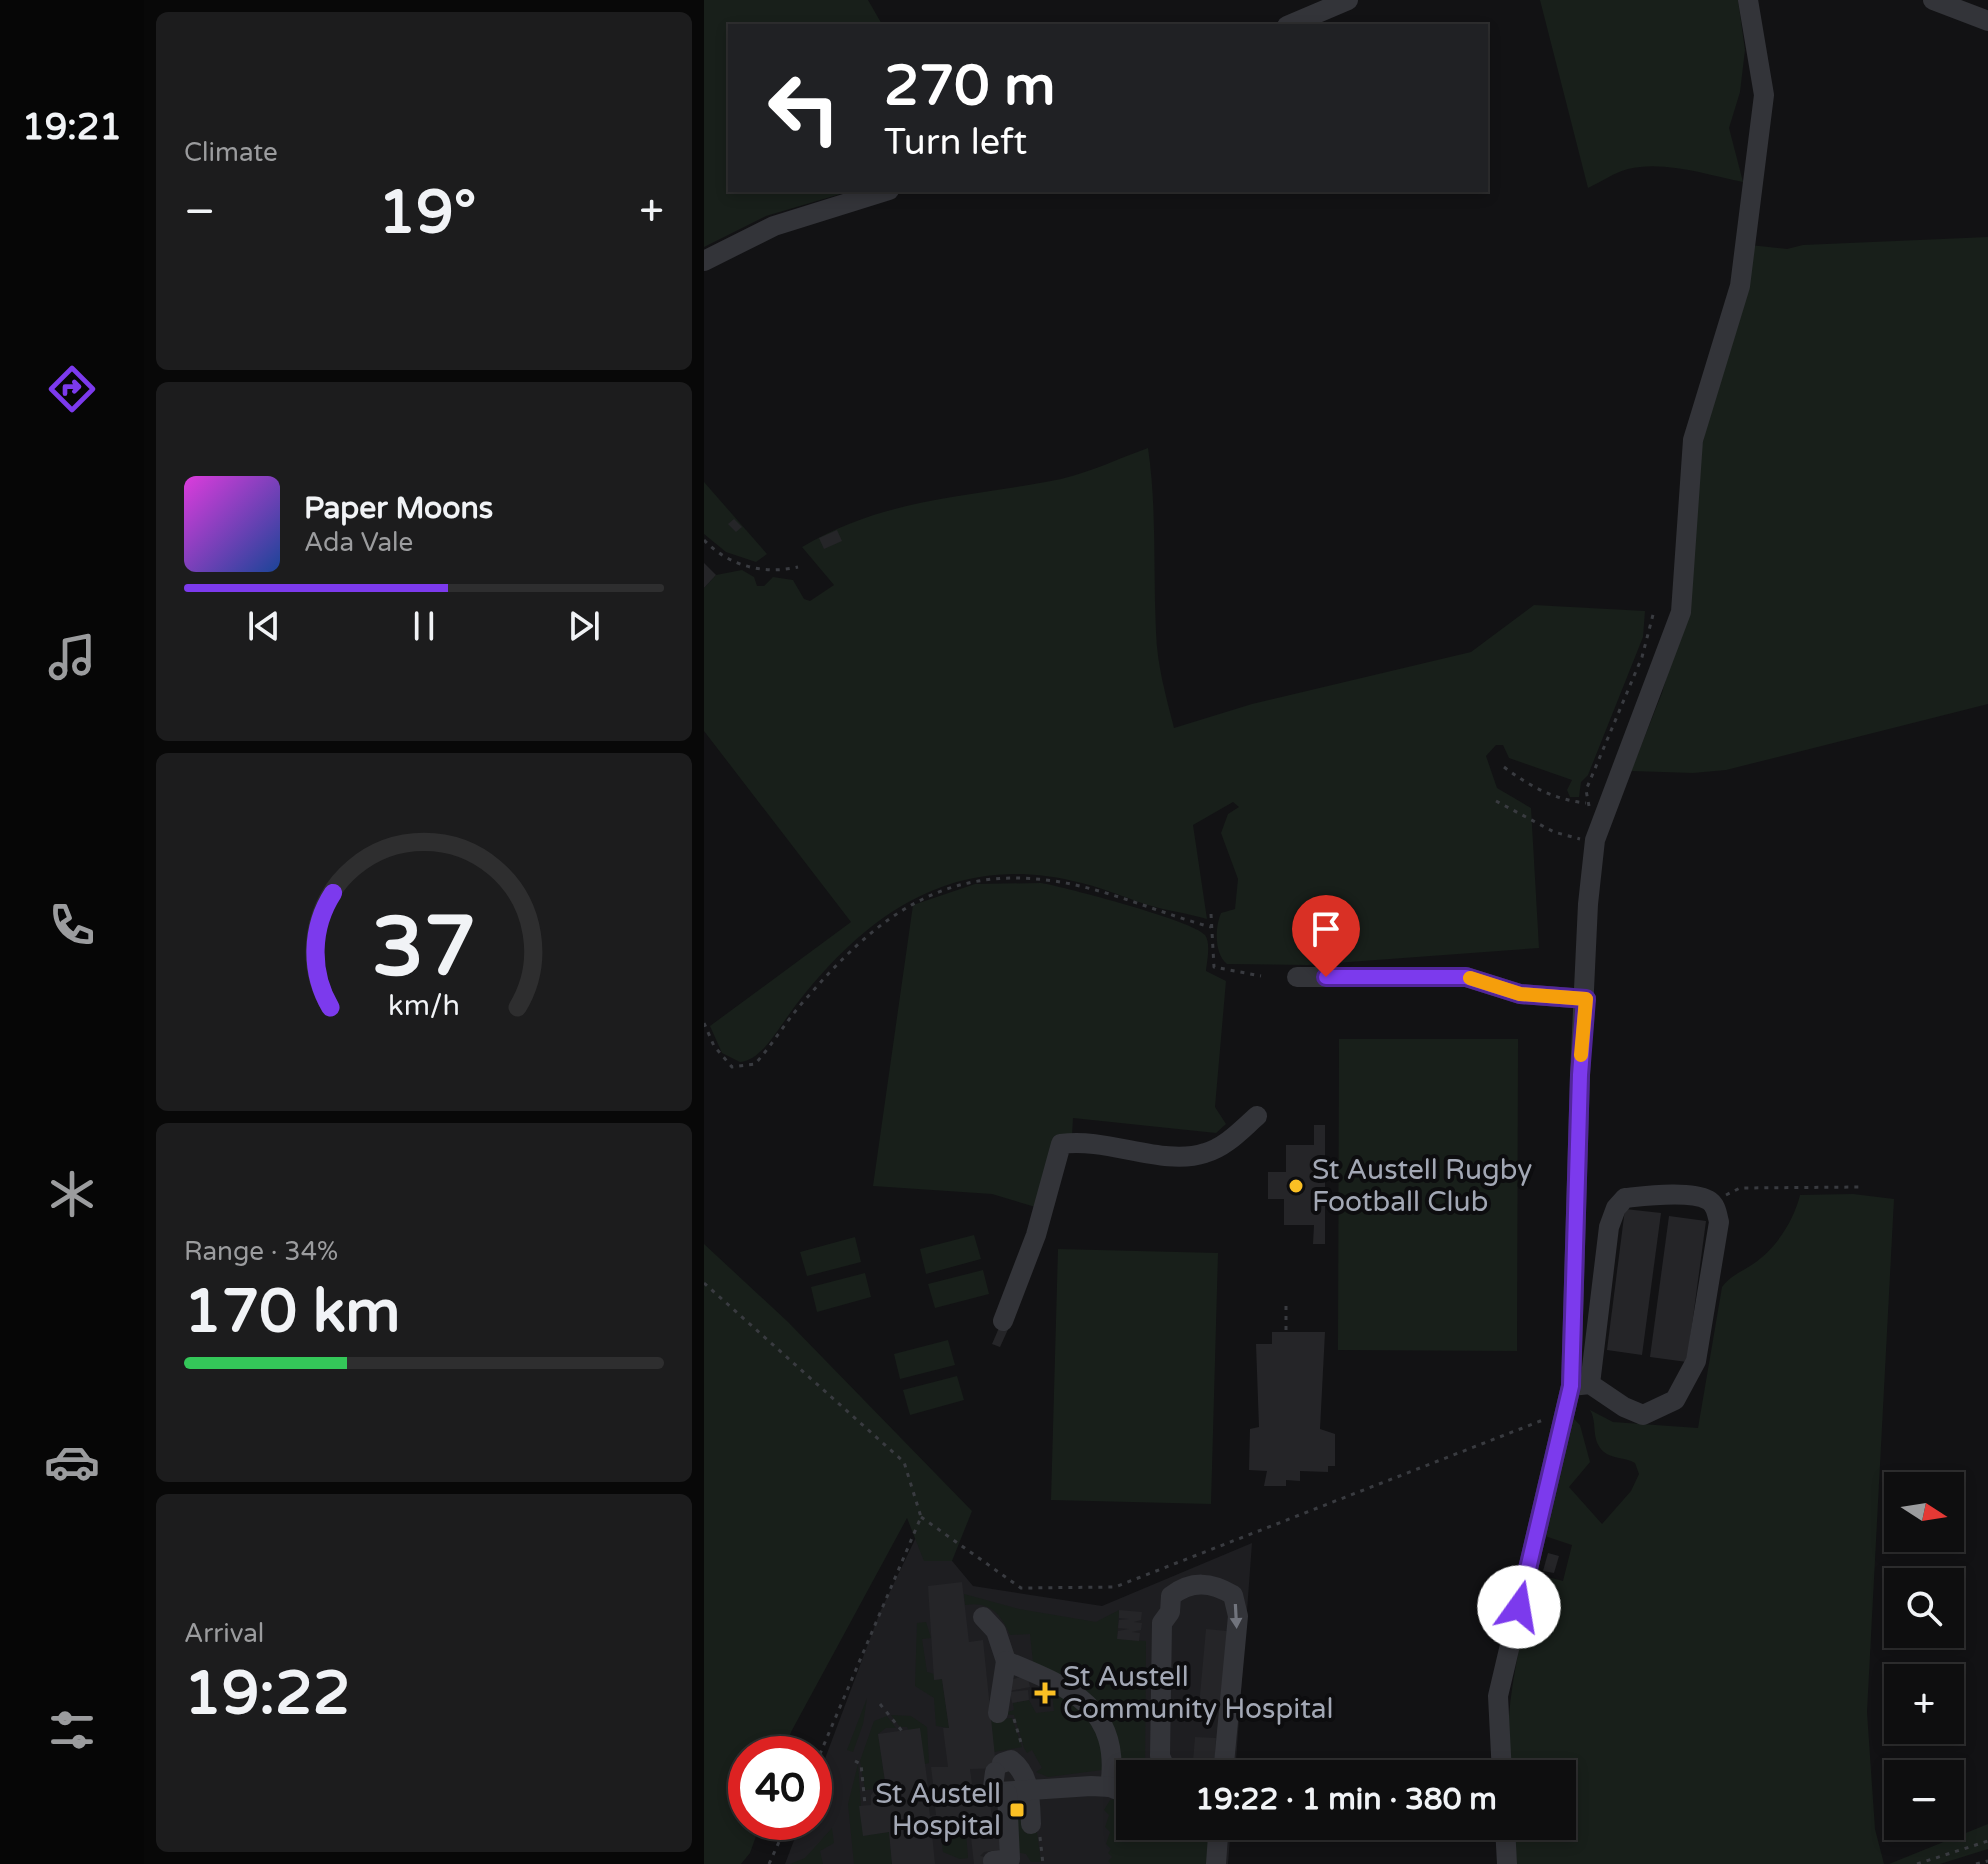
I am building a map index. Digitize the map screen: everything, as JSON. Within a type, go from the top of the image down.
[{"type":"street","points":[[1292,24],[1348,0]]},
{"type":"street","points":[[1580,1385],[1580,1075],[1586,999],[1588,904],[1595,840],[1681,612],[1693,440],[1740,286],[1764,95],[1748,0]]},
{"type":"street","points":[[1933,0],[1988,21]]},
{"type":"street","points":[[704,261],[774,226],[883,192]]},
{"type":"street","points":[[1297,977],[1466,977],[1520,994],[1586,999]]},
{"type":"street","points":[[1003,1321],[1036,1235],[1061,1144],[1084,1140],[1180,1157],[1227,1142],[1257,1116]]},
{"type":"street","points":[[1501,1760],[1498,1696],[1565,1412],[1580,1385],[1609,1227],[1616,1208],[1625,1198],[1662,1194],[1707,1199],[1715,1206],[1719,1222],[1696,1361],[1675,1400],[1643,1415],[1580,1385]]},
{"type":"street","points":[[1174,1760],[1176,1623],[1170,1612],[1171,1596],[1182,1587],[1203,1583],[1233,1595],[1238,1616],[1224,1760]]},
{"type":"street","points":[[983,1617],[996,1631],[1006,1661],[998,1713]]},
{"type":"street","points":[[1006,1661],[1072,1690],[1095,1711],[1110,1742],[1113,1767],[1110,1787]]},
{"type":"street","points":[[1031,1824],[1028,1788],[1018,1765],[1011,1760],[998,1768],[993,1787],[1007,1793],[1028,1788],[1116,1789]]},
{"type":"street","points":[[993,1861],[1010,1859],[1007,1793]]},
{"type":"street","points":[[1215,1840],[1216,1864]]},
{"type":"street","points":[[1506,1840],[1507,1864]]},
{"type":"path","points":[[704,540],[729,560],[763,571],[798,567]]},
{"type":"path","points":[[1586,803],[1586,790],[1642,657],[1654,611]]},
{"type":"path","points":[[1504,767],[1527,785],[1569,802],[1586,803],[1604,819]]},
{"type":"path","points":[[1496,801],[1554,832],[1595,840]]},
{"type":"path","points":[[704,1023],[714,1046],[732,1067],[755,1064],[802,1003],[881,922],[917,898],[953,885],[984,880],[1052,880],[1211,927]]},
{"type":"path","points":[[1211,914],[1214,967],[1261,976]]},
{"type":"path","points":[[1715,1206],[1732,1190],[1740,1188],[1860,1187]]},
{"type":"path","points":[[704,1283],[904,1462],[921,1517],[1021,1588],[1115,1587],[1565,1412]]},
{"type":"path","points":[[1286,1306],[1286,1332]]},
{"type":"path","points":[[828,1736],[921,1517]]},
{"type":"path","points":[[880,1704],[902,1731]]},
{"type":"path","points":[[998,1713],[1001,1717],[1013,1716],[1026,1753]]},
{"type":"path","points":[[855,1761],[861,1764],[865,1805]]},
{"type":"path","points":[[769,1864],[780,1840]]},
{"type":"path","points":[[1917,1864],[1987,1842]]},
{"type":"path","points":[[1976,1864],[1988,1861]]},
{"type":"shaded area","points":[[704,0],[868,0],[882,24],[728,24],[728,192],[847,192],[766,216],[704,247]]},
{"type":"shaded area","points":[[1540,0],[1738,0],[1745,50],[1740,92],[1729,128],[1743,182],[1656,166],[1618,172],[1588,188]]},
{"type":"shaded area","points":[[1988,237],[1988,704],[1726,770],[1693,773],[1631,771],[1662,693],[1691,592],[1702,445],[1750,245],[1787,249],[1803,245]]},
{"type":"shaded area","points":[[1148,448],[1154,517],[1157,644],[1174,728],[1252,704],[1471,652],[1534,605],[1645,611],[1643,637],[1588,775],[1581,782],[1579,797],[1570,797],[1567,790],[1572,780],[1509,758],[1503,745],[1496,745],[1486,756],[1497,788],[1531,808],[1539,948],[1308,965],[1227,964],[1220,954],[1217,933],[1221,913],[1235,909],[1238,879],[1221,833],[1228,814],[1239,807],[1233,802],[1193,825],[1207,919],[1148,905],[1083,883],[1028,874],[986,876],[948,885],[912,900],[878,922],[847,948],[817,979],[755,1056],[740,1062],[722,1053],[710,1026],[851,922],[704,731],[704,588],[716,575],[742,570],[754,577],[757,586],[764,586],[773,577],[793,580],[804,599],[810,601],[834,585],[802,547],[833,531],[865,518],[928,501],[1061,479]]},
{"type":"shaded area","points":[[704,482],[767,554],[756,562],[726,552],[704,534]]},
{"type":"shaded area","points":[[1041,883],[1155,913],[1205,935],[1208,947],[1206,971],[1226,981],[1215,1107],[1226,1124],[1216,1133],[1073,1118],[1072,1136],[1042,1209],[992,1194],[873,1186],[913,905],[975,884]]},
{"type":"shaded area","points":[[1339,1039],[1518,1039],[1517,1351],[1338,1350]]},
{"type":"shaded area","points":[[1853,1194],[1894,1199],[1867,1712],[1875,1829],[1884,1864],[1517,1864],[1514,1840],[1576,1840],[1576,1760],[1507,1760],[1507,1748],[1514,1673],[1536,1574],[1563,1581],[1572,1545],[1545,1536],[1573,1418],[1580,1425],[1590,1462],[1569,1487],[1602,1524],[1631,1491],[1639,1474],[1635,1463],[1607,1454],[1600,1447],[1590,1410],[1613,1422],[1698,1428],[1722,1287],[1761,1258],[1776,1242],[1789,1224],[1800,1195]]},
{"type":"shaded area","points":[[974,1235],[981,1259],[926,1274],[920,1249]]},
{"type":"shaded area","points":[[855,1237],[861,1262],[807,1276],[800,1252]]},
{"type":"shaded area","points":[[704,1244],[788,1322],[972,1511],[952,1561],[924,1561],[907,1518],[790,1736],[728,1736],[728,1840],[755,1840],[750,1853],[741,1864],[704,1864]]},
{"type":"shaded area","points":[[1058,1249],[1218,1253],[1211,1504],[1051,1500]]},
{"type":"shaded area","points":[[983,1270],[989,1294],[935,1308],[928,1284]]},
{"type":"shaded area","points":[[865,1273],[871,1297],[817,1312],[811,1287]]},
{"type":"shaded area","points":[[948,1340],[955,1365],[900,1379],[894,1354]]},
{"type":"shaded area","points":[[957,1376],[964,1400],[910,1415],[903,1390]]},
{"type":"shaded area","name":"St Austell Community Hospital","points":[[922,1525],[973,1586],[1102,1606],[1252,1543],[1236,1760],[1116,1760],[1116,1840],[1230,1840],[1228,1864],[785,1864],[794,1840],[832,1840],[832,1740],[880,1612]]},
{"type":"shaded area","points":[[964,1594],[1019,1609],[1096,1622],[1119,1610],[1117,1639],[1146,1641],[1145,1760],[1119,1760],[1116,1745],[1033,1662],[1030,1634],[1010,1635],[1003,1621],[988,1607],[965,1605]]},
{"type":"shaded area","points":[[926,1622],[931,1638],[922,1639],[927,1672],[934,1674],[935,1680],[942,1679],[949,1728],[936,1726],[934,1698],[915,1686],[917,1623]]},
{"type":"shaded area","points":[[1051,1686],[1074,1702],[1090,1720],[1100,1742],[1102,1770],[1048,1777],[1036,1772],[1042,1768],[1032,1750],[1027,1753],[1024,1748],[1014,1715],[1001,1714],[1014,1710],[1013,1703],[1029,1700],[1036,1713],[1054,1711]]},
{"type":"shaded area","points":[[867,1698],[863,1724],[853,1752],[847,1750]]},
{"type":"shaded area","points":[[891,1715],[911,1716],[927,1727],[929,1763],[925,1764],[907,1727],[900,1727]]},
{"type":"shaded area","points":[[887,1716],[896,1728],[886,1728],[878,1734],[886,1788],[865,1790],[860,1761],[874,1721]]},
{"type":"shaded area","points":[[1012,1718],[1022,1747],[994,1752],[991,1720]]},
{"type":"shaded area","points":[[858,1764],[863,1835],[889,1832],[892,1864],[854,1864],[848,1804]]},
{"type":"shaded area","points":[[1116,1799],[1116,1840],[1206,1840],[1210,1864],[1111,1864],[1108,1861],[1112,1857],[1108,1853],[1111,1849],[1106,1844],[1110,1832],[1105,1827],[1109,1815],[1104,1810],[1110,1800]]},
{"type":"shaded area","points":[[1018,1819],[1024,1819],[1025,1833],[1037,1832],[1041,1862],[1031,1862],[1026,1854],[1016,1852]]},
{"type":"shaded area","points":[[965,1820],[968,1858],[960,1859],[943,1852],[941,1832],[946,1831],[945,1823]]},
{"type":"shaded area","points":[[1988,1824],[1988,1849],[1940,1864],[1889,1864],[1948,1840],[1964,1840],[1964,1834]]},
{"type":"shaded area","points":[[832,1828],[834,1843],[820,1851],[823,1864],[790,1864],[805,1858],[821,1840],[832,1840]]},
{"type":"building","points":[[734,519],[742,527],[736,532],[728,524]]},
{"type":"building","points":[[837,530],[842,541],[824,549],[819,538]]},
{"type":"building","points":[[704,563],[716,575],[704,588]]},
{"type":"building","name":"St Austell Rugby Football Club","points":[[1314,1125],[1325,1125],[1325,1244],[1313,1244],[1314,1225],[1284,1225],[1284,1199],[1268,1199],[1268,1172],[1286,1172],[1286,1145],[1314,1145]]},
{"type":"building","points":[[1625,1209],[1661,1213],[1642,1355],[1607,1350]]},
{"type":"building","points":[[1669,1216],[1706,1221],[1687,1362],[1650,1357]]},
{"type":"building","points":[[1002,1321],[1010,1325],[1000,1347],[992,1344]]},
{"type":"building","points":[[1272,1332],[1325,1332],[1320,1429],[1335,1434],[1335,1466],[1328,1466],[1328,1472],[1300,1471],[1300,1481],[1286,1480],[1286,1486],[1264,1486],[1267,1471],[1249,1470],[1250,1429],[1259,1427],[1256,1344],[1272,1344]]},
{"type":"building","points":[[1548,1553],[1559,1556],[1554,1573],[1543,1571]]},
{"type":"building","points":[[962,1582],[969,1642],[983,1640],[995,1757],[1007,1768],[970,1769],[974,1798],[989,1796],[993,1825],[977,1827],[978,1832],[995,1829],[994,1823],[1001,1822],[1005,1849],[984,1852],[980,1856],[985,1857],[986,1864],[974,1864],[969,1820],[931,1824],[935,1864],[892,1864],[889,1832],[863,1836],[859,1806],[871,1805],[871,1795],[876,1789],[886,1788],[878,1734],[920,1728],[929,1793],[934,1792],[931,1767],[948,1767],[943,1728],[949,1728],[942,1679],[934,1680],[928,1586]],"holes":[[[934,1799],[936,1815],[930,1816],[928,1800]]]},
{"type":"building","points":[[1119,1610],[1142,1612],[1141,1620],[1134,1622],[1142,1623],[1141,1630],[1132,1632],[1140,1633],[1139,1641],[1117,1639],[1118,1631],[1129,1629],[1118,1628],[1119,1620],[1129,1619],[1119,1618]]},
{"type":"building","points":[[1206,1629],[1227,1631],[1221,1708],[1199,1706]]},
{"type":"building","points":[[1027,1675],[1030,1687],[1009,1691],[1007,1681]]},
{"type":"building","points":[[1028,1690],[1029,1700],[1012,1703],[1010,1692]]},
{"type":"building","points":[[1195,1737],[1216,1738],[1215,1760],[1193,1760]]},
{"type":"slow traffic","points":[[1470,978],[1520,994],[1586,999],[1581,1055]]},
{"type":"place","name":"St Austell Rugby Football Club","points":[[1296,1186]]},
{"type":"place","name":"St Austell Community Hospital","points":[[1045,1693]]},
{"type":"place","name":"St Austell Hospital","points":[[1017,1810]]},
{"type":"route","points":[[1326,977],[1466,977],[1520,994],[1586,999],[1580,1075],[1571,1386],[1519,1607]]}]
